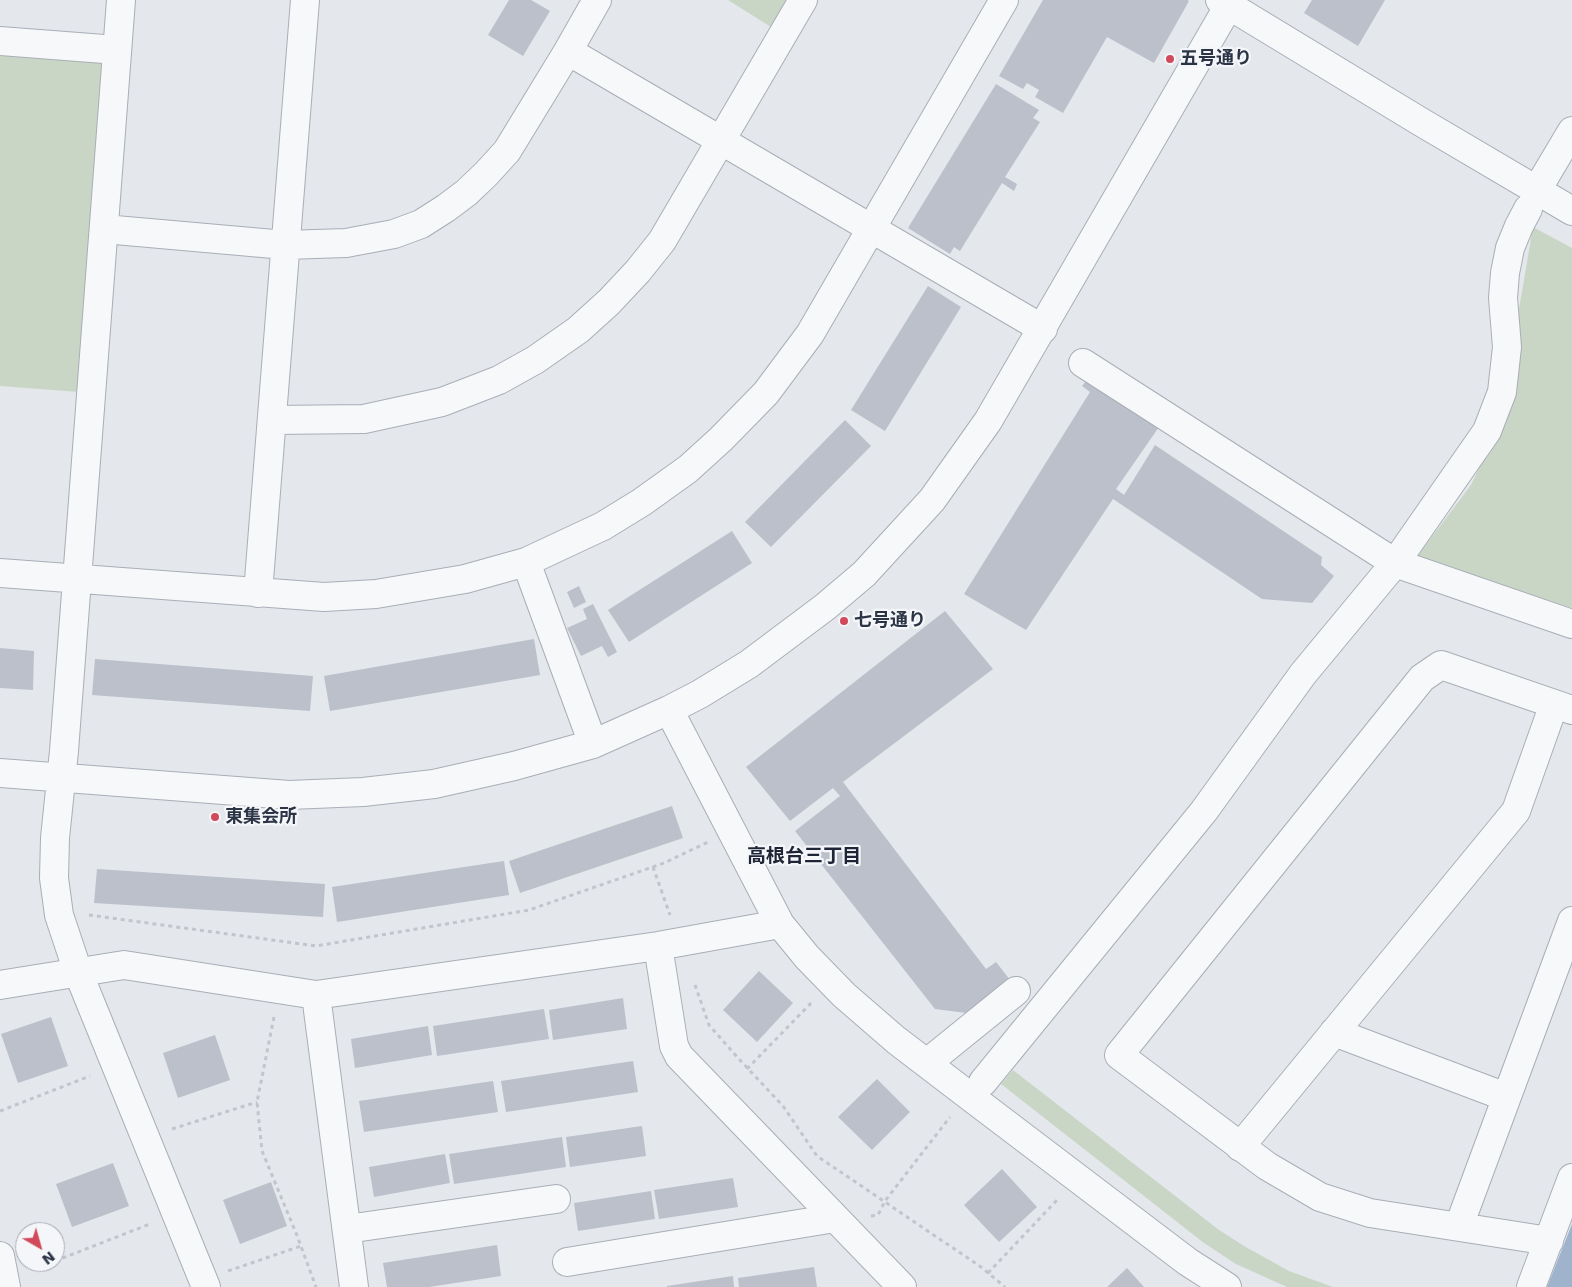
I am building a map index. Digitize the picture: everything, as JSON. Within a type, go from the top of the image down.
[{"type":"street","points":[[121,0],[77,579],[55,838],[54,878],[59,915],[78,972],[214,1280]]},
{"type":"street","points":[[258,593],[305,0]]},
{"type":"street","points":[[104,229],[285,245],[346,243],[394,234],[421,224],[446,208],[486,174],[507,151],[597,0]]},
{"type":"street","points":[[273,420],[364,419],[442,402],[499,380],[535,360],[578,330],[609,302],[638,271],[662,241],[803,0]]},
{"type":"street","points":[[0,573],[324,597],[376,594],[464,579],[526,562],[603,526],[642,502],[688,469],[722,439],[766,393],[810,334],[1004,0]]},
{"type":"street","points":[[0,773],[289,794],[363,792],[434,784],[514,766],[593,744],[669,710],[700,694],[749,664],[825,607],[864,574],[932,500],[988,422],[1227,2],[1421,122],[1572,211]]},
{"type":"street","points":[[0,41],[117,50]]},
{"type":"street","points":[[568,51],[1042,329]]},
{"type":"street","points":[[1544,178],[1572,131]]},
{"type":"street","points":[[975,1088],[1204,811],[1303,674],[1394,563],[1487,431],[1502,392],[1507,347],[1503,298],[1505,273],[1510,248],[1528,209]]},
{"type":"street","points":[[1083,363],[1394,563],[1572,624]]},
{"type":"street","points":[[526,562],[593,744]]},
{"type":"street","points":[[1240,1147],[1516,811],[1563,707],[1441,665],[1422,678],[1120,1055],[1240,1147],[1287,1179],[1320,1197],[1370,1213],[1549,1241]]},
{"type":"street","points":[[669,710],[780,924],[806,957],[844,995],[888,1033],[927,1063],[975,1088],[1078,1178],[1220,1285]]},
{"type":"street","points":[[1459,1226],[1572,921]]},
{"type":"street","points":[[0,985],[124,965],[316,995],[669,944],[780,924]]},
{"type":"street","points":[[669,944],[674,1046],[679,1056],[902,1287]]},
{"type":"street","points":[[927,1063],[1016,990]]},
{"type":"street","points":[[316,995],[354,1287]]},
{"type":"street","points":[[1334,1032],[1506,1097]]},
{"type":"street","points":[[1531,1287],[1572,1178]]},
{"type":"street","points":[[347,1229],[556,1199]]},
{"type":"street","points":[[567,1262],[836,1218]]},
{"type":"street","points":[[0,1256],[6,1287]]},
{"type":"path","points":[[88,915],[316,946],[529,910],[653,867],[715,838]]},
{"type":"path","points":[[653,867],[669,944],[709,1025],[747,1069],[783,1106],[817,1156],[885,1201],[1005,1287]]},
{"type":"path","points":[[747,1069],[831,982]]},
{"type":"path","points":[[280,989],[257,1102],[262,1151],[316,1287]]},
{"type":"path","points":[[0,1111],[98,1072]]},
{"type":"path","points":[[836,1218],[878,1215],[885,1201],[975,1088]]},
{"type":"path","points":[[165,1131],[257,1102]]},
{"type":"path","points":[[988,1273],[1078,1178]]},
{"type":"path","points":[[65,1257],[152,1223]]},
{"type":"path","points":[[214,1280],[301,1246]]},
{"type":"green space","points":[[728,0],[787,0],[771,27]]},
{"type":"green space","points":[[0,50],[96,57],[105,67],[79,392],[0,386]]},
{"type":"green space","points":[[1533,227],[1572,248],[1572,608],[1416,558],[1471,485],[1508,407],[1519,309]]},
{"type":"green space","points":[[1013,1070],[1219,1230],[1289,1271],[1333,1287],[1287,1287],[1236,1264],[1204,1243],[1001,1084]]},
{"type":"water","points":[[1572,1224],[1572,1287],[1547,1287]]},
{"type":"building","points":[[509,0],[531,0],[550,11],[523,56],[488,35]]},
{"type":"building","points":[[1043,0],[1189,1],[1154,63],[1107,37],[1063,113],[1035,97],[1039,90],[1027,83],[1023,89],[999,76]]},
{"type":"building","points":[[1312,0],[1385,0],[1358,46],[1304,13]]},
{"type":"building","points":[[996,84],[1039,110],[1033,118],[1040,122],[1005,177],[1017,184],[1014,191],[1002,183],[960,251],[954,247],[950,254],[908,228]]},
{"type":"building","points":[[928,286],[961,307],[885,431],[851,410]]},
{"type":"building","points":[[1090,376],[1161,424],[1116,489],[1124,495],[1155,445],[1322,557],[1321,565],[1334,576],[1312,603],[1262,599],[1113,499],[1026,630],[964,594],[1090,392],[1082,386]]},
{"type":"building","points":[[845,420],[871,446],[771,547],[745,522]]},
{"type":"building","points":[[732,531],[752,563],[629,642],[608,610]]},
{"type":"building","points":[[579,586],[586,602],[574,608],[567,592]]},
{"type":"building","points":[[593,604],[617,652],[608,657],[602,646],[581,656],[567,628],[587,619],[583,609]]},
{"type":"building","points":[[945,611],[993,669],[843,782],[986,969],[996,962],[1014,985],[974,1014],[935,1009],[795,831],[840,796],[833,788],[790,821],[746,767]]},
{"type":"building","points":[[534,639],[540,675],[330,711],[324,676]]},
{"type":"building","points":[[0,648],[34,651],[33,690],[0,688]]},
{"type":"building","points":[[95,659],[313,676],[310,711],[92,695]]},
{"type":"building","points":[[672,806],[683,838],[520,893],[509,861]]},
{"type":"building","points":[[504,861],[509,895],[337,922],[332,887]]},
{"type":"building","points":[[97,869],[325,884],[323,917],[94,903]]},
{"type":"building","points":[[759,971],[793,1003],[757,1042],[723,1010]]},
{"type":"building","points":[[623,998],[627,1029],[553,1040],[549,1010]]},
{"type":"building","points":[[544,1009],[549,1039],[437,1056],[433,1026]]},
{"type":"building","points":[[51,1017],[68,1066],[18,1083],[1,1034]]},
{"type":"building","points":[[428,1026],[432,1055],[355,1068],[351,1039]]},
{"type":"building","points":[[215,1035],[230,1080],[178,1098],[163,1053]]},
{"type":"building","points":[[633,1061],[638,1092],[506,1112],[501,1081]]},
{"type":"building","points":[[877,1079],[910,1112],[872,1150],[838,1117]]},
{"type":"building","points":[[493,1081],[498,1112],[364,1132],[359,1101]]},
{"type":"building","points":[[642,1126],[646,1156],[570,1167],[566,1137]]},
{"type":"building","points":[[562,1137],[566,1167],[454,1184],[449,1154]]},
{"type":"building","points":[[445,1154],[450,1183],[374,1197],[369,1167]]},
{"type":"building","points":[[113,1163],[129,1206],[72,1227],[56,1184]]},
{"type":"building","points":[[1002,1169],[1037,1207],[999,1242],[964,1205]]},
{"type":"building","points":[[733,1178],[738,1207],[659,1219],[654,1190]]},
{"type":"building","points":[[271,1182],[287,1226],[240,1244],[223,1200]]},
{"type":"building","points":[[651,1191],[655,1219],[578,1231],[574,1203]]},
{"type":"building","points":[[497,1245],[501,1276],[429,1287],[387,1287],[383,1263]]},
{"type":"building","points":[[814,1267],[817,1287],[739,1287],[738,1278]]},
{"type":"building","points":[[1127,1268],[1144,1287],[1107,1287]]},
{"type":"building","points":[[733,1276],[734,1287],[667,1287],[667,1286]]},
{"type":"place","name":"五号通り","points":[[1170,59]]},
{"type":"place","name":"七号通り","points":[[844,621]]},
{"type":"place","name":"東集会所","points":[[215,817]]},
{"type":"district","name":"高根台三丁目","points":[[804,857]]}]
